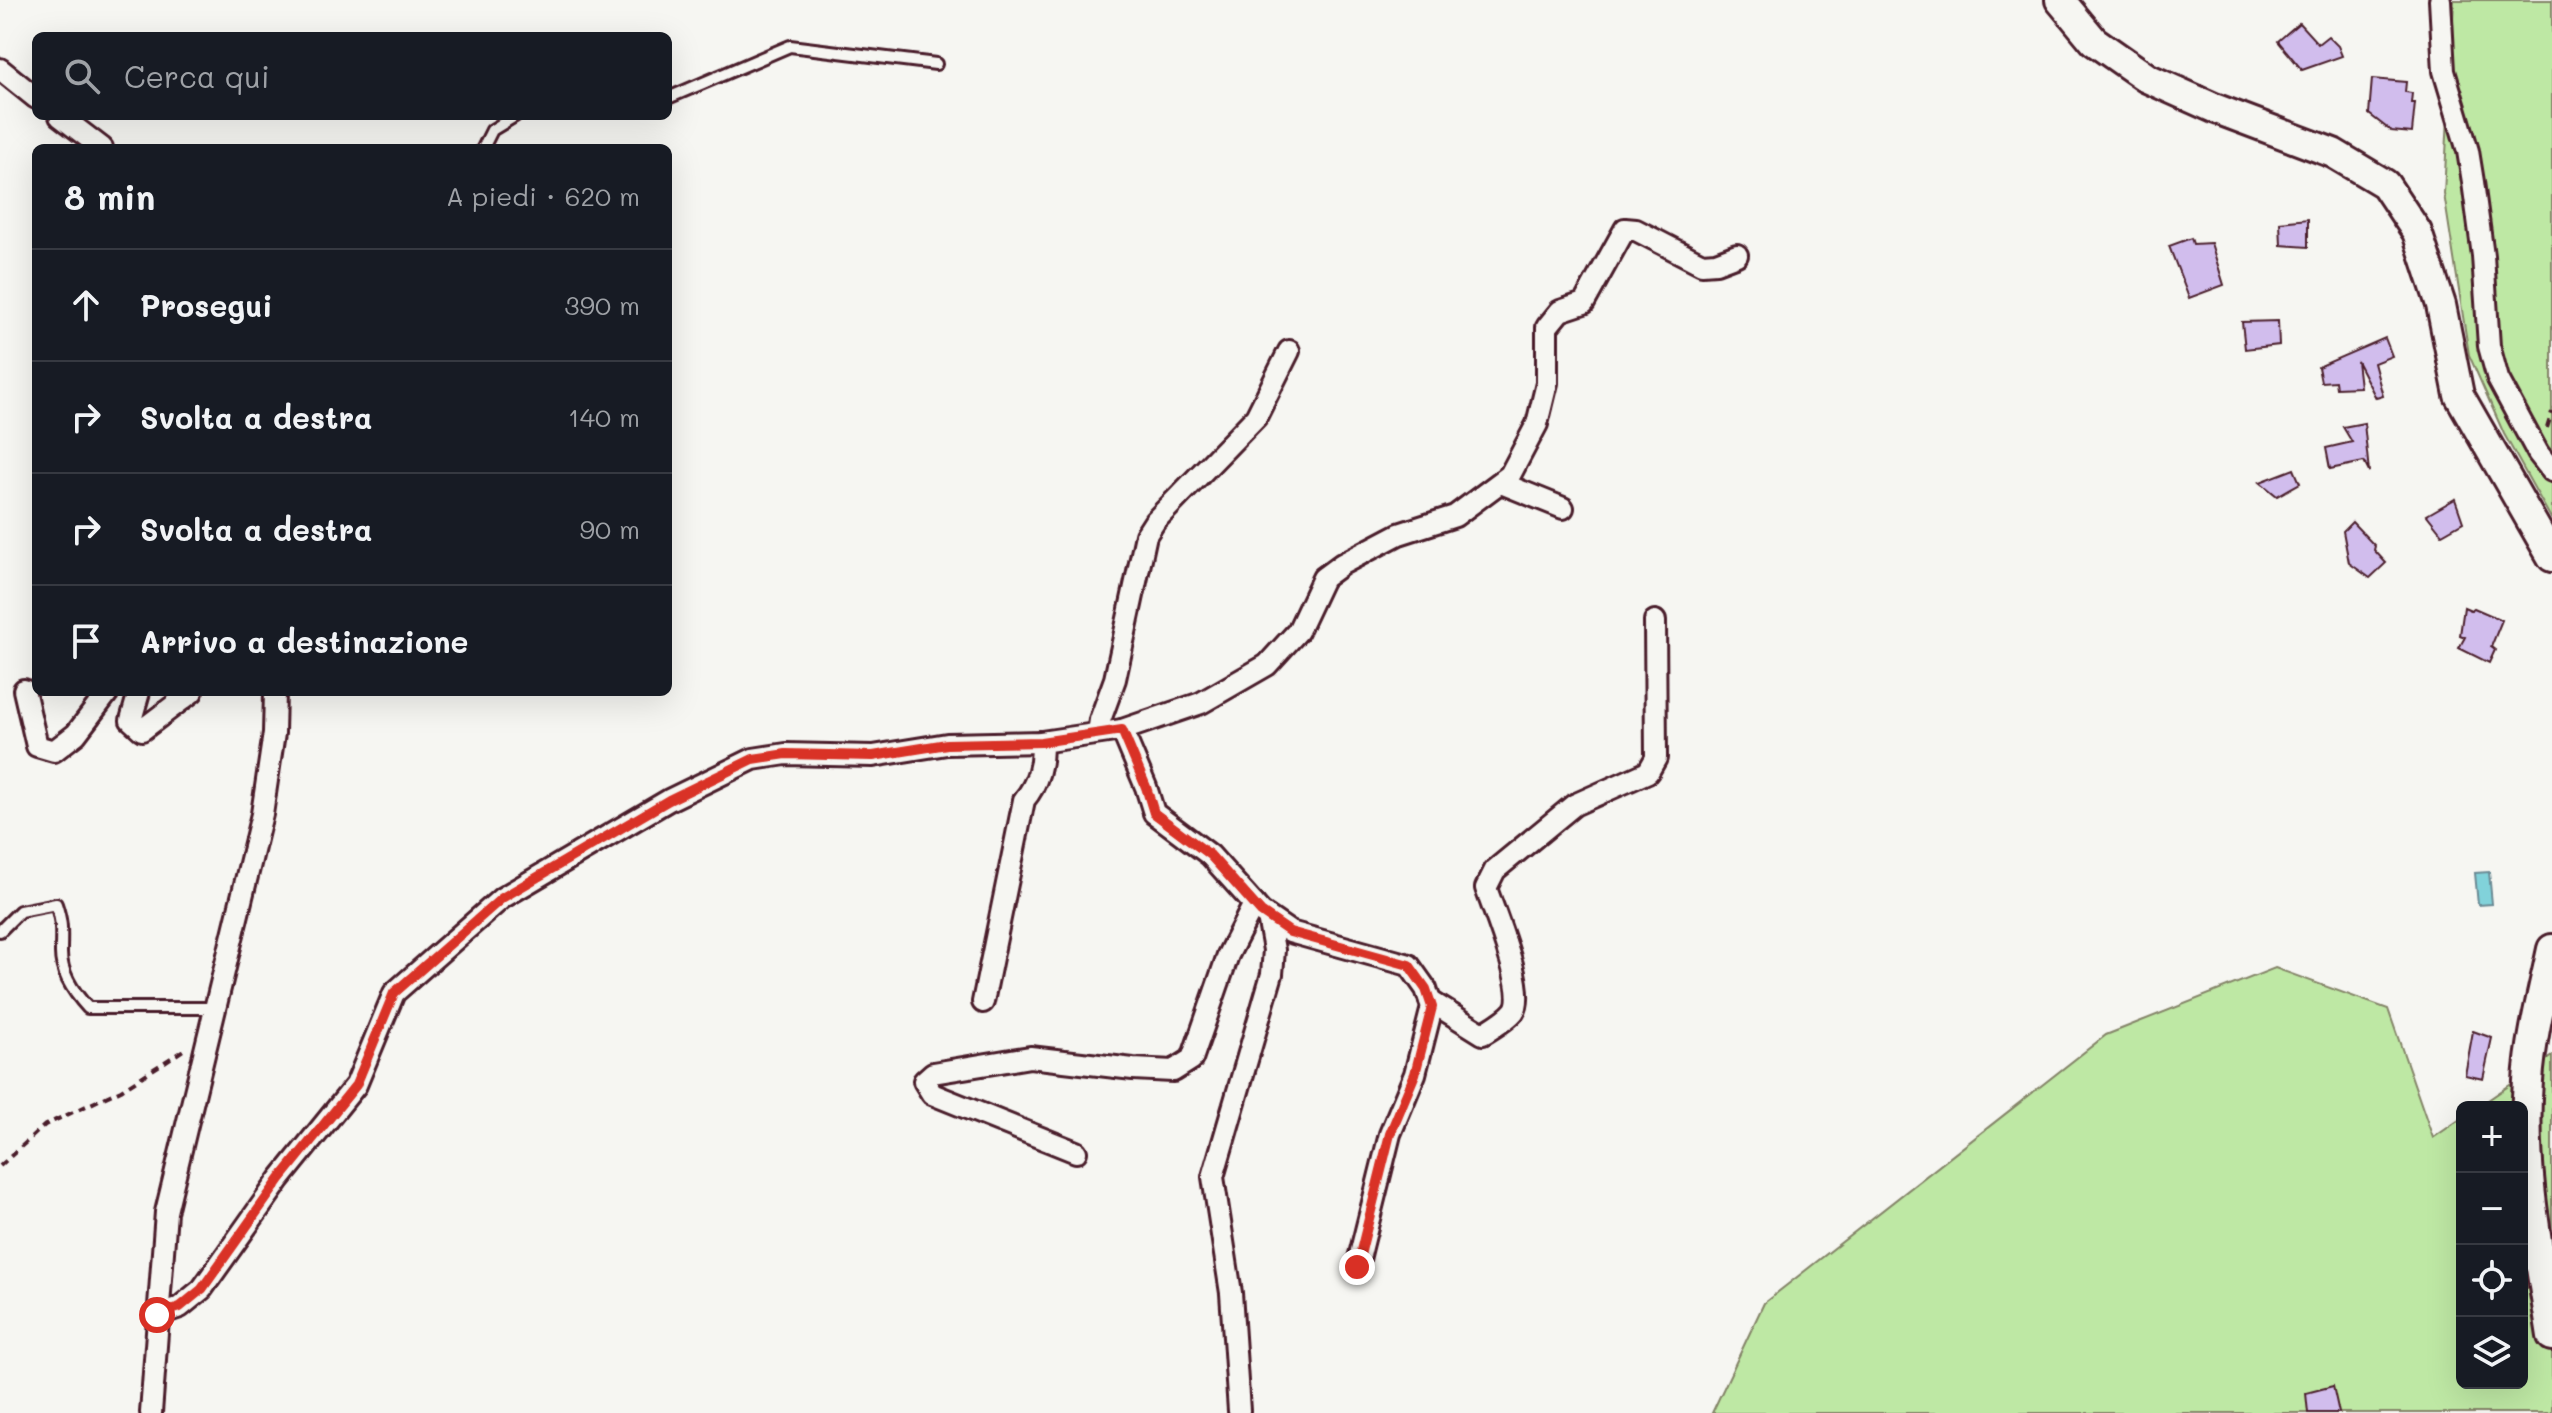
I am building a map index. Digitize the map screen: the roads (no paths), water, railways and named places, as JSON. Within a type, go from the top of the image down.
[{"type":"street","points":[[2060,0],[2094,41],[2147,78],[2214,108],[2333,153],[2385,184],[2417,232],[2441,305],[2459,395],[2552,557]]},
{"type":"street","points":[[2440,0],[2444,71],[2468,151],[2473,182],[2483,256],[2489,346],[2498,379],[2538,453],[2552,471]]},
{"type":"street","points":[[0,69],[32,95]]},
{"type":"street","points":[[65,120],[97,144]]},
{"type":"street","points":[[157,1315],[180,1307],[202,1289],[280,1179],[356,1085],[394,993],[502,898],[669,800],[753,759],[786,754],[873,756],[947,744],[1041,742],[1122,730],[1201,703],[1267,665],[1298,631],[1323,578],[1342,564],[1399,534],[1455,516],[1510,475],[1537,424],[1547,383],[1547,327],[1560,311],[1584,303],[1625,229],[1636,230],[1702,264],[1716,263],[1737,255]]},
{"type":"street","points":[[1098,733],[1115,679],[1146,535],[1155,521],[1256,417],[1289,351]]},
{"type":"street","points":[[1501,483],[1563,508]]},
{"type":"street","points":[[1430,1001],[1483,1034],[1514,1011],[1518,998],[1516,980],[1486,888],[1495,870],[1574,805],[1648,772],[1656,758],[1655,621]]},
{"type":"street","points":[[24,690],[37,746],[54,751],[76,734],[105,696]]},
{"type":"street","points":[[138,696],[131,720],[142,730],[187,696]]},
{"type":"street","points":[[151,1413],[166,1212],[262,814],[274,733],[275,696]]},
{"type":"street","points":[[1122,730],[1154,813],[1210,855],[1261,911],[1290,932],[1409,965],[1426,989],[1432,1007],[1415,1074],[1390,1134],[1357,1267]]},
{"type":"street","points":[[983,1002],[1024,800],[1033,790],[1043,755],[1041,742]]},
{"type":"street","points":[[1076,1152],[932,1094],[924,1081],[933,1073],[1030,1057],[1173,1071],[1192,1059],[1228,955],[1261,911]]},
{"type":"street","points":[[1239,1411],[1231,1293],[1213,1177],[1272,974],[1274,950],[1261,911]]},
{"type":"street","points":[[2552,949],[2528,1080],[2527,1127],[2529,1185],[2552,1336]]},
{"type":"lane","points":[[672,96],[790,46],[936,64]]},
{"type":"lane","points":[[485,144],[492,130],[508,120]]},
{"type":"lane","points":[[0,931],[20,911],[56,904],[63,923],[60,957],[74,993],[88,1008],[215,1008]]},
{"type":"water","points":[[2489,872],[2492,904],[2478,905],[2475,873]]}]
